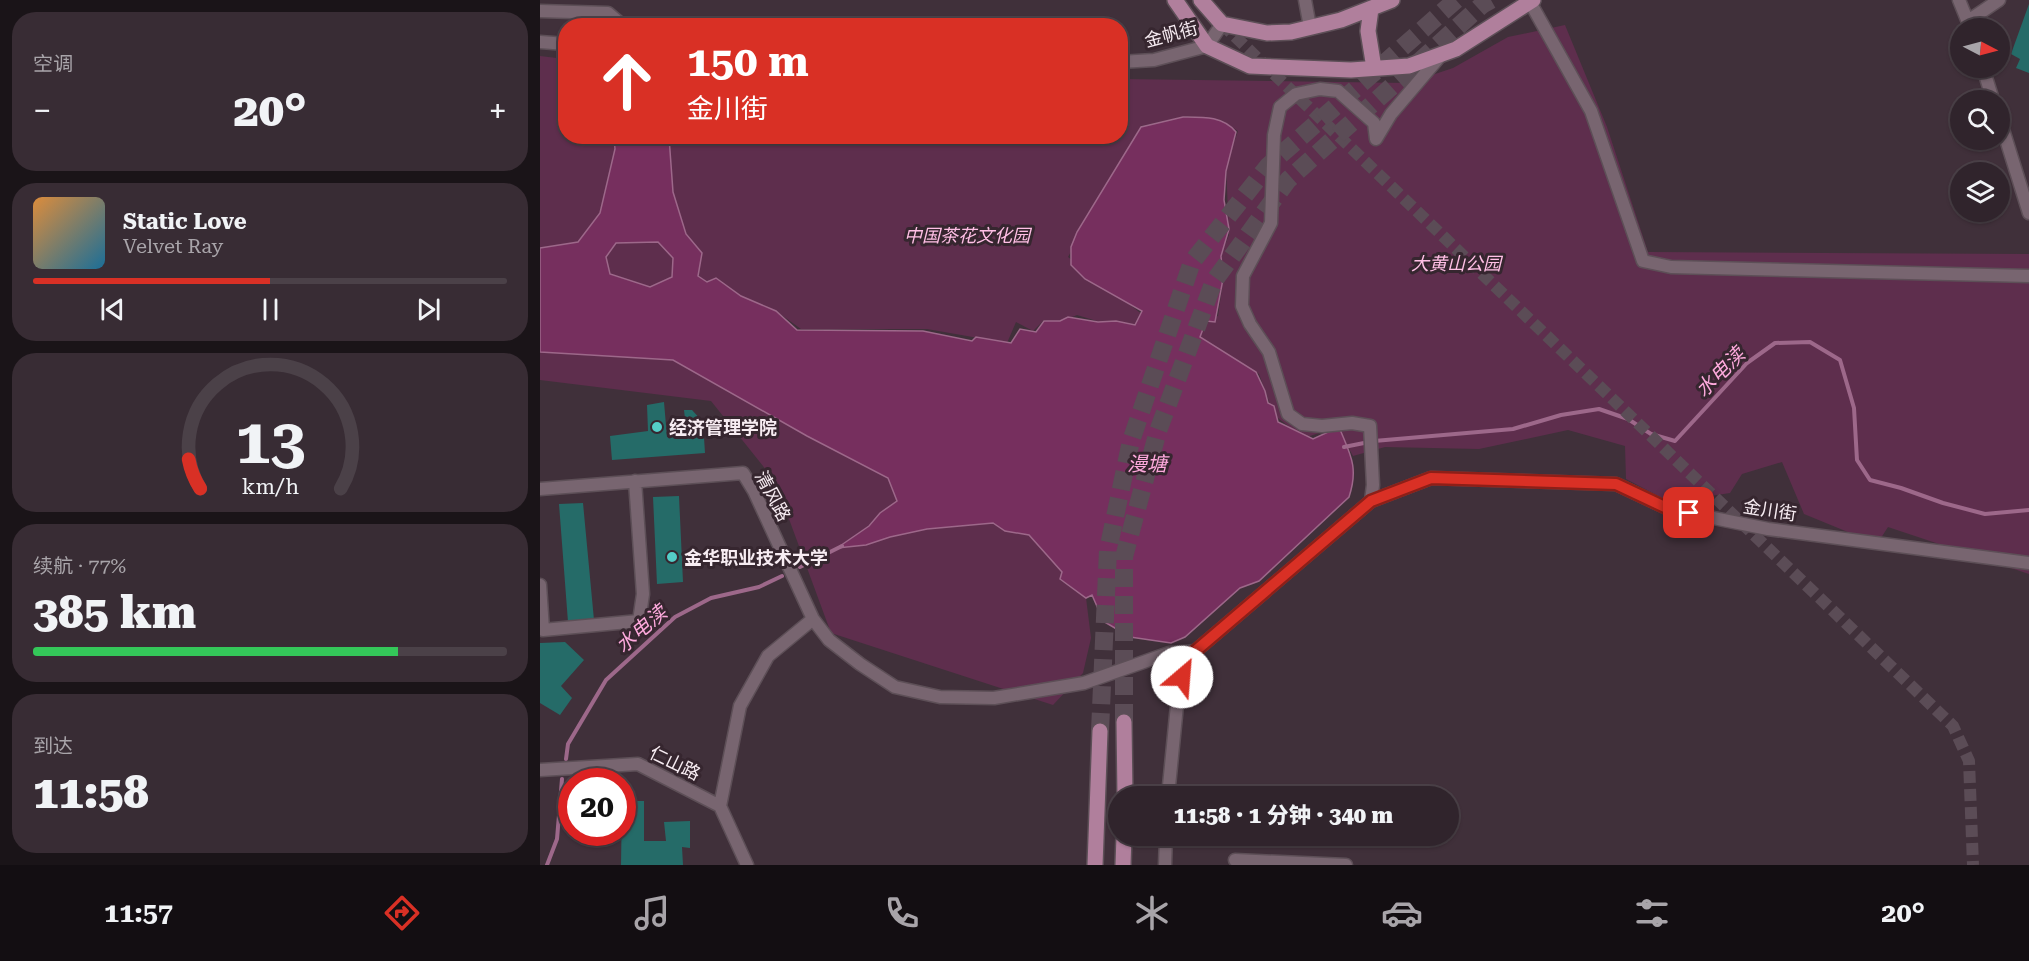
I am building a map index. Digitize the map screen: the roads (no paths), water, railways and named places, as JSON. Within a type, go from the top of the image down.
[{"type":"main road","points":[[1175,0],[1207,46],[1250,66],[1351,70],[1409,66],[1456,49],[1532,1]]},
{"type":"main road","points":[[1206,4],[1222,24],[1267,33],[1291,32],[1341,20],[1392,0]]},
{"type":"main road","points":[[1371,9],[1368,31],[1374,68]]},
{"type":"main road","points":[[1124,722],[1125,786]]},
{"type":"main road","points":[[1095,865],[1100,731]]},
{"type":"main road","points":[[1123,865],[1124,846]]},
{"type":"street","points":[[1305,0],[1310,27]]},
{"type":"street","points":[[1959,0],[1966,18]]},
{"type":"street","points":[[1977,18],[1999,0]]},
{"type":"street","points":[[1532,1],[1591,111],[1643,261],[1671,267],[2029,276]]},
{"type":"street","points":[[540,11],[608,13],[615,18]]},
{"type":"street","name":"金帆街","points":[[1128,62],[1154,60],[1207,46],[1222,24]]},
{"type":"street","points":[[540,42],[558,43]]},
{"type":"street","points":[[1371,501],[1373,485],[1370,426],[1352,423],[1322,426],[1302,424],[1288,414],[1269,352],[1250,324],[1242,306],[1243,276],[1271,222],[1274,135],[1280,106],[1296,94],[1320,89],[1338,91],[1374,123],[1376,139],[1391,114],[1442,54]]},
{"type":"street","points":[[2009,150],[2029,213]]},
{"type":"street","name":"清风路","points":[[540,489],[743,473],[754,491],[813,619]]},
{"type":"street","name":"金川街","points":[[1196,651],[1371,501],[1431,478],[1616,484],[1669,509],[1768,529],[2029,563]]},
{"type":"street","points":[[540,585],[542,630],[639,621],[643,594],[635,481]]},
{"type":"street","points":[[747,865],[720,806],[740,706],[768,656],[813,619],[829,640],[895,687],[940,697],[994,698],[1084,683],[1169,653],[1196,651]]},
{"type":"street","points":[[1169,786],[1178,695],[1186,659],[1196,651]]},
{"type":"street","name":"仁山路","points":[[540,770],[638,764],[720,806]]},
{"type":"street","points":[[1165,865],[1166,846]]},
{"type":"street","points":[[1235,860],[1346,865]]},
{"type":"water","name":"漫塘","points":[[1183,117],[1198,117],[1219,120],[1231,127],[1236,132],[1226,171],[1224,200],[1229,229],[1221,256],[1223,279],[1215,322],[1206,321],[1200,337],[1256,372],[1268,403],[1274,406],[1278,422],[1313,439],[1339,427],[1352,461],[1353,477],[1349,497],[1259,581],[1240,588],[1185,637],[1171,643],[1130,637],[1098,618],[1099,611],[1092,595],[1086,598],[1060,579],[1062,572],[1029,535],[1005,531],[993,523],[927,529],[866,545],[837,548],[869,526],[880,513],[897,501],[888,478],[807,436],[673,360],[540,352],[540,248],[578,242],[600,213],[615,144],[670,144],[673,192],[686,234],[702,253],[698,276],[707,282],[716,278],[741,296],[776,311],[797,330],[923,331],[972,341],[976,337],[1011,343],[1020,329],[1036,332],[1044,321],[1060,321],[1068,317],[1135,325],[1142,311],[1085,279],[1071,265],[1071,247],[1077,232],[1141,127]],"holes":[[[658,242],[673,258],[672,277],[650,287],[610,274],[606,257],[616,243]]]},
{"type":"waterway","name":"水电渎","points":[[1344,447],[1374,441],[1513,429],[1561,415],[1599,409],[1628,419],[1651,434],[1675,441],[1747,363],[1775,343],[1810,342],[1840,360],[1854,408],[1857,460],[1870,480],[1985,514],[2029,510]]},
{"type":"waterway","points":[[800,567],[842,546]]},
{"type":"waterway","name":"水电渎","points":[[566,759],[568,744],[606,680],[675,617],[711,598],[759,587],[782,576]]},
{"type":"waterway","points":[[547,865],[557,839],[558,827]]},
{"type":"tunnel","points":[[1100,731],[1108,550],[1131,441],[1192,262],[1268,166],[1456,0]]},
{"type":"tunnel","points":[[1124,722],[1124,557],[1158,431],[1214,281],[1288,180],[1482,5],[1491,0]]},
{"type":"tunnel","points":[[1222,24],[1953,726],[1969,761],[1973,865]]},
{"type":"place","name":"经济管理学院","points":[[657,427]]},
{"type":"place","name":"金华职业技术大学","points":[[672,557]]},
{"type":"park label","name":"中国茶花文化园","points":[[967,235]]},
{"type":"park label","name":"大黄山公园","points":[[1456,263]]}]
